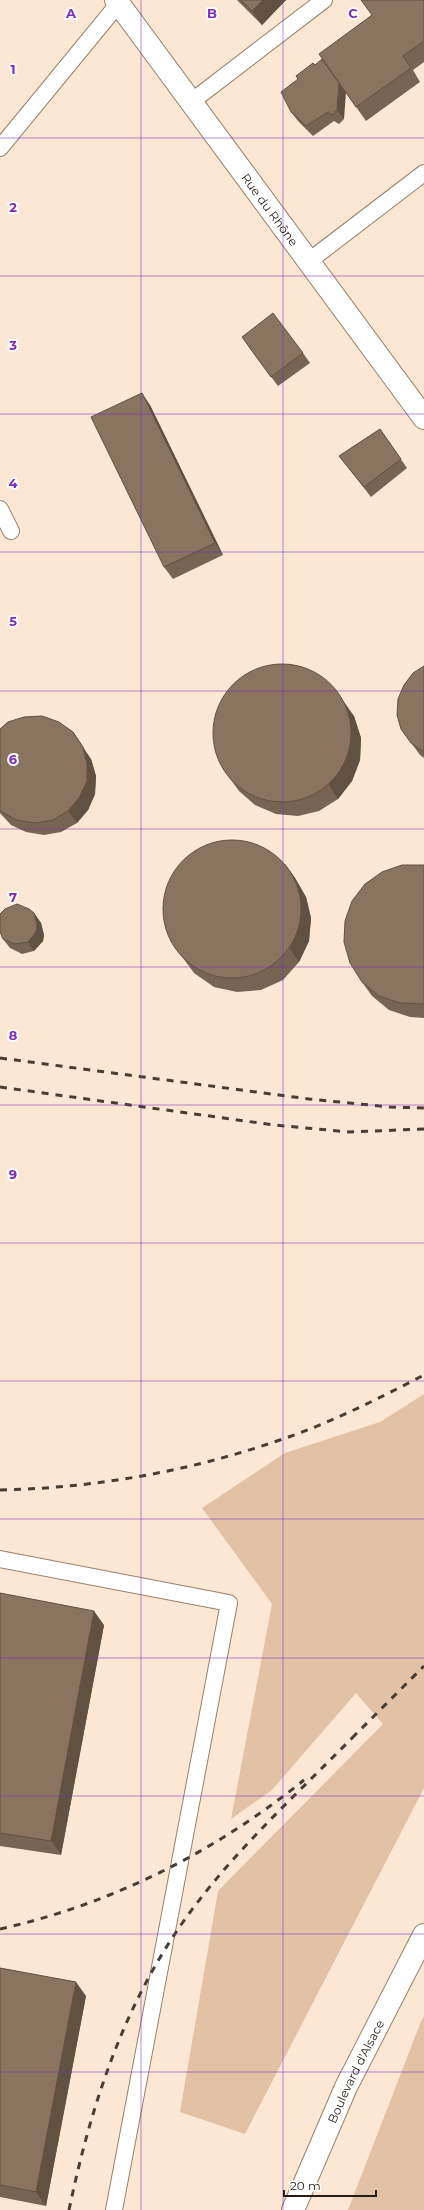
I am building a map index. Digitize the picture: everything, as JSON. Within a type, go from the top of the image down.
[{"type":"street","name":"Rue du Rhône","points":[[118,2],[424,418]]},
{"type":"street","name":"Boulevard d'Alsace","points":[[293,2210],[346,2088],[424,1935]]},
{"type":"lane","points":[[191,102],[324,0]]},
{"type":"lane","points":[[0,148],[118,2]]},
{"type":"lane","points":[[309,261],[424,173]]},
{"type":"lane","points":[[0,509],[11,532]]},
{"type":"lane","points":[[0,1559],[229,1603],[114,2210]]},
{"type":"shaded area","points":[[424,1394],[424,1788],[245,2134],[180,2112],[218,1891],[383,1724],[356,1693],[272,1790],[231,1819],[272,1604],[202,1508],[285,1453],[380,1422]]},
{"type":"shaded area","points":[[424,2016],[424,2210],[348,2210],[420,2024]]},
{"type":"building","points":[[241,0],[263,0],[252,11]]},
{"type":"building","points":[[361,0],[424,0],[424,41],[403,56],[411,68],[356,107],[319,54],[372,15]]},
{"type":"building","points":[[322,59],[339,83],[337,110],[332,115],[328,112],[306,126],[291,112],[281,92],[298,79],[296,76],[313,63],[315,65]]},
{"type":"building","points":[[273,313],[303,353],[271,377],[242,337]]},
{"type":"building","points":[[142,393],[215,543],[164,567],[91,417]]},
{"type":"building","points":[[380,429],[401,459],[364,487],[339,456]]},
{"type":"building","points":[[282,664],[302,667],[314,672],[331,684],[343,701],[348,713],[351,733],[348,753],[343,765],[331,782],[314,794],[302,799],[282,802],[262,799],[250,794],[233,782],[221,765],[216,753],[213,733],[216,713],[221,701],[233,684],[250,672],[262,667]]},
{"type":"building","points":[[424,666],[424,752],[411,743],[401,729],[397,715],[398,699],[404,685],[413,673]]},
{"type":"building","points":[[42,716],[59,722],[73,732],[83,747],[87,764],[87,781],[79,798],[68,811],[53,820],[35,823],[17,820],[0,810],[0,729],[8,722],[24,717]]},
{"type":"building","points":[[225,840],[239,840],[258,845],[281,860],[296,883],[300,896],[300,922],[296,935],[281,958],[258,973],[239,978],[225,978],[206,973],[183,958],[168,935],[163,916],[163,902],[168,883],[183,860],[206,845]]},
{"type":"building","points":[[402,865],[424,865],[424,1003],[422,1004],[400,1003],[379,996],[362,982],[350,963],[344,942],[345,921],[352,901],[365,884],[382,872]]},
{"type":"building","points":[[17,904],[34,913],[37,925],[36,932],[28,942],[15,944],[3,939],[0,932],[0,914],[5,909]]},
{"type":"building","points":[[0,1593],[94,1611],[51,1841],[0,1833]]},
{"type":"building","points":[[0,1968],[76,1982],[36,2192],[0,2185]]},
{"type":"railway","points":[[0,1058],[309,1099],[390,1107],[424,1108]]},
{"type":"railway","points":[[0,1087],[274,1125],[349,1132],[424,1129]]},
{"type":"railway","points":[[0,1490],[35,1489],[104,1482],[173,1470],[241,1453],[332,1420],[424,1375]]},
{"type":"railway","points":[[352,1738],[424,1666]]},
{"type":"railway","points":[[69,2210],[99,2094],[128,2019],[165,1949],[188,1915],[226,1867],[268,1822],[355,1735]]},
{"type":"railway","points":[[0,1929],[42,1918],[82,1905],[122,1890],[161,1872],[235,1830],[304,1780]]}]
